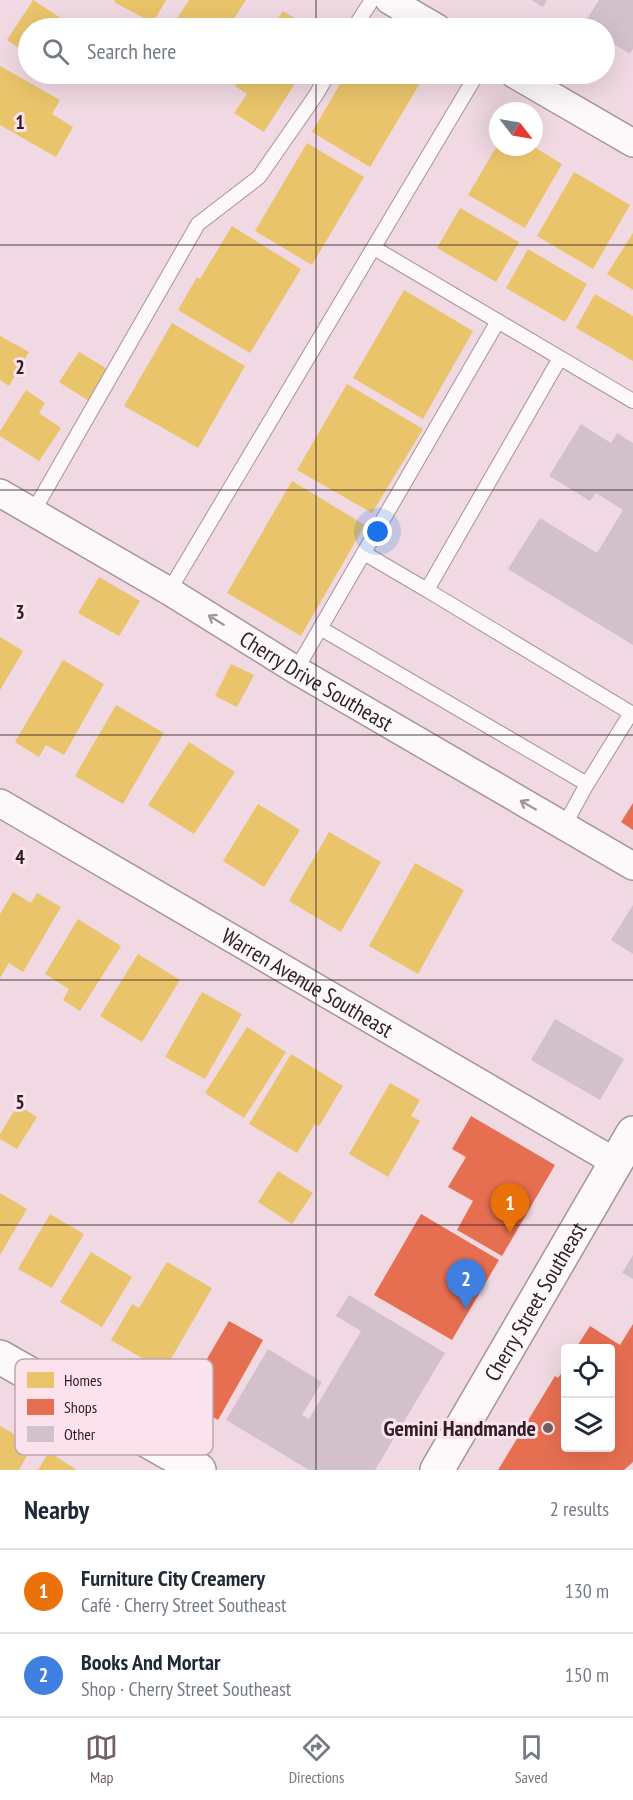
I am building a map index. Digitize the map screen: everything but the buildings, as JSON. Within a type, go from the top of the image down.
[{"type":"street","points":[[389,0],[420,18]]},
{"type":"street","points":[[531,84],[633,143]]},
{"type":"street","name":"Cherry Drive Southeast","points":[[0,493],[170,591],[296,670],[633,866]]},
{"type":"street","name":"Warren Avenue Southeast","points":[[0,803],[615,1162]]},
{"type":"street","name":"Cherry Street Southeast","points":[[437,1470],[633,1132]]},
{"type":"street","points":[[0,1357],[15,1366]]},
{"type":"street","points":[[173,1455],[199,1470]]},
{"type":"lane","points":[[360,18],[372,0]]},
{"type":"lane","points":[[33,512],[198,224],[259,177],[322,84]]},
{"type":"lane","points":[[170,591],[471,84]]},
{"type":"lane","points":[[374,248],[633,401]]},
{"type":"lane","points":[[296,670],[498,321]]},
{"type":"lane","points":[[427,591],[560,358]]},
{"type":"lane","points":[[364,553],[631,713],[564,826]]},
{"type":"lane","points":[[320,628],[587,784]]},
{"type":"place","name":"Furniture City Creamery","points":[[510,1233]]},
{"type":"place","name":"Books And Mortar","points":[[466,1309]]},
{"type":"place","name":"Gemini Handmande","points":[[548,1428]]}]
